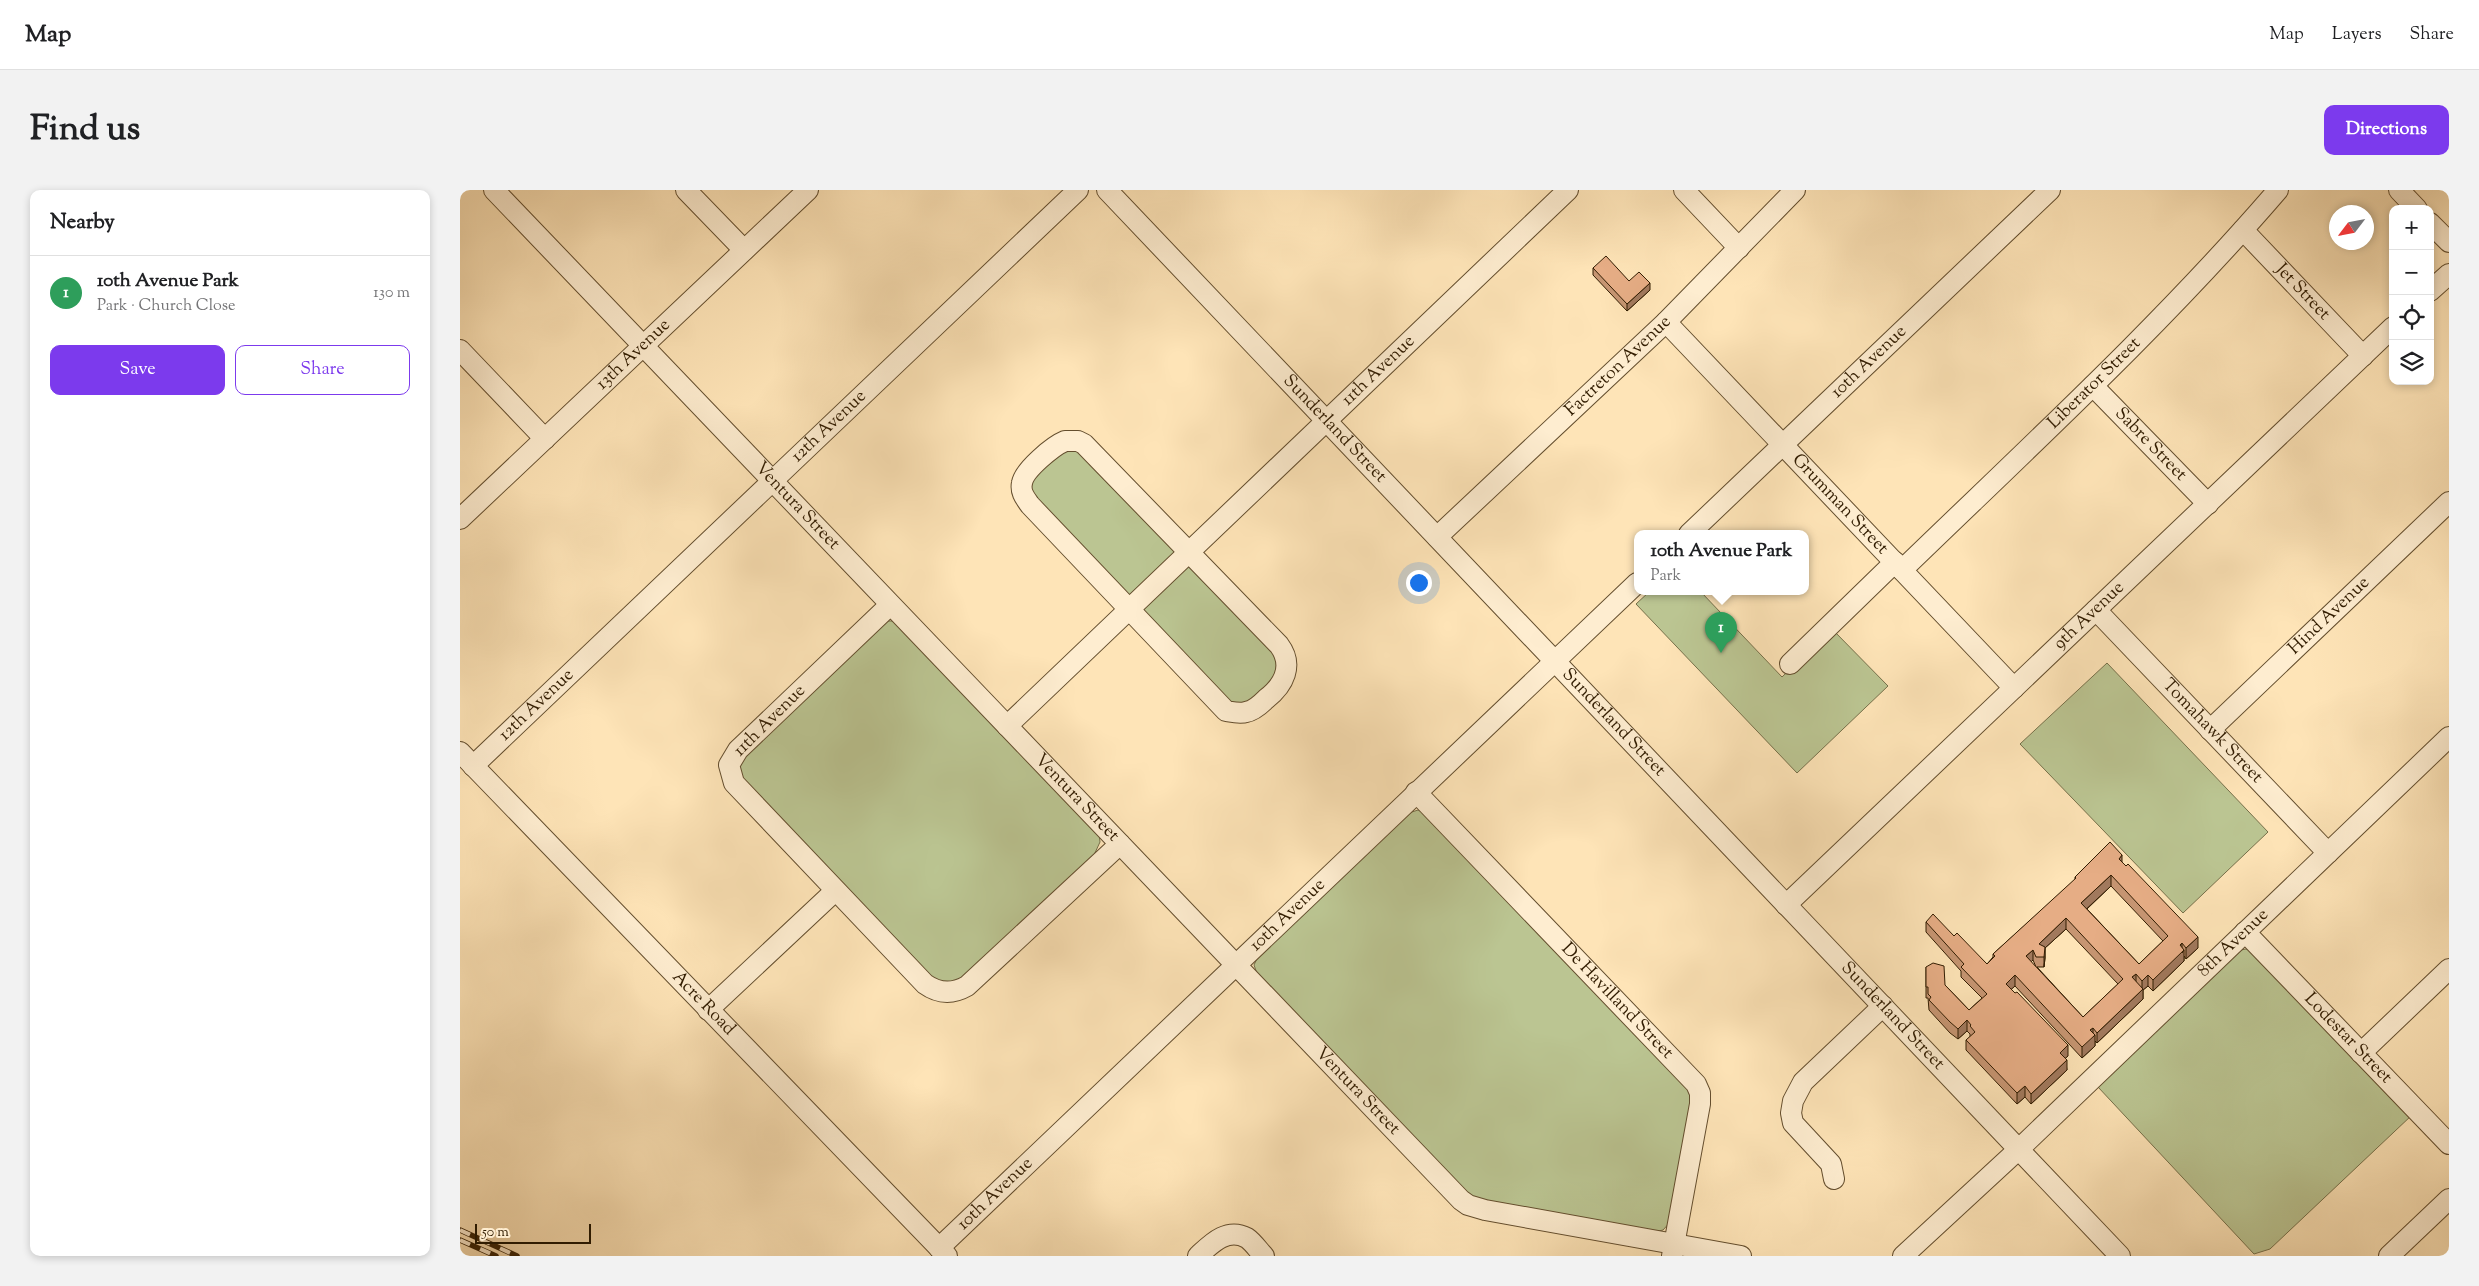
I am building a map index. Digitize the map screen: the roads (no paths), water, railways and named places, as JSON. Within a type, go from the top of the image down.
[{"type":"street","name":"Ventura Street","points":[[494,190],[1468,1205],[1674,1250],[1741,1256]]},
{"type":"street","points":[[686,190],[744,250]]},
{"type":"street","name":"13th Avenue","points":[[462,515],[808,190]]},
{"type":"street","name":"12th Avenue","points":[[466,759],[772,481],[1078,190]]},
{"type":"street","name":"Sunderland Street","points":[[1106,190],[2120,1256]]},
{"type":"street","name":"11th Avenue","points":[[1007,726],[1568,190]]},
{"type":"street","points":[[1684,190],[1739,248]]},
{"type":"street","name":"Factreton Avenue","points":[[1436,537],[1666,322],[1795,190]]},
{"type":"street","name":"10th Avenue","points":[[1693,530],[2050,190]]},
{"type":"street","name":"Liberator Street","points":[[1790,664],[2093,386],[2243,230],[2278,190]]},
{"type":"street","points":[[2399,190],[2413,205]]},
{"type":"street","points":[[2434,227],[2449,242]]},
{"type":"street","name":"Jet Street","points":[[2243,230],[2363,356]]},
{"type":"street","points":[[2434,287],[2449,274]]},
{"type":"street","name":"Grumman Street","points":[[1666,322],[2014,688]]},
{"type":"street","name":"9th Avenue","points":[[1786,905],[2389,331]]},
{"type":"street","points":[[460,350],[545,439]]},
{"type":"street","name":"Sabre Street","points":[[2093,386],[2208,504]]},
{"type":"street","points":[[1065,441],[1078,441],[1084,444],[1188,552],[1284,651],[1287,665],[1281,685],[1271,696],[1246,713],[1226,711],[1022,495],[1022,482],[1029,470],[1046,454],[1065,441]]},
{"type":"street","name":"Hind Avenue","points":[[2210,730],[2449,502]]},
{"type":"street","name":"10th Avenue","points":[[943,1252],[1236,965],[1634,586]]},
{"type":"street","name":"11th Avenue","points":[[890,604],[738,750],[729,765],[730,775],[734,783],[835,891],[925,984],[940,992],[954,992],[967,986],[1120,844]]},
{"type":"street","name":"Tomahawk Street","points":[[2096,610],[2328,853]]},
{"type":"street","name":"8th Avenue","points":[[2018,1149],[2449,738]]},
{"type":"street","name":"Acre Road","points":[[466,759],[943,1252]]},
{"type":"street","name":"De Havilland Street","points":[[1416,792],[1696,1084],[1700,1093],[1700,1104],[1674,1250]]},
{"type":"street","points":[[708,1010],[835,891]]},
{"type":"street","name":"Lodestar Street","points":[[2245,932],[2449,1144]]},
{"type":"street","points":[[2361,1053],[2449,969]]},
{"type":"street","points":[[1834,1179],[1831,1164],[1794,1123],[1791,1113],[1792,1101],[1803,1082],[1883,1006]]},
{"type":"street","points":[[1904,1256],[2018,1149]]},
{"type":"street","points":[[2389,1256],[2449,1199]]},
{"type":"street","points":[[1198,1256],[1215,1240],[1230,1234],[1247,1238],[1264,1256]]},
{"type":"railway","points":[[460,1230],[517,1256]]},
{"type":"railway","points":[[460,1240],[496,1256]]},
{"type":"place","name":"10th Avenue Park","points":[[1721,653]]}]
